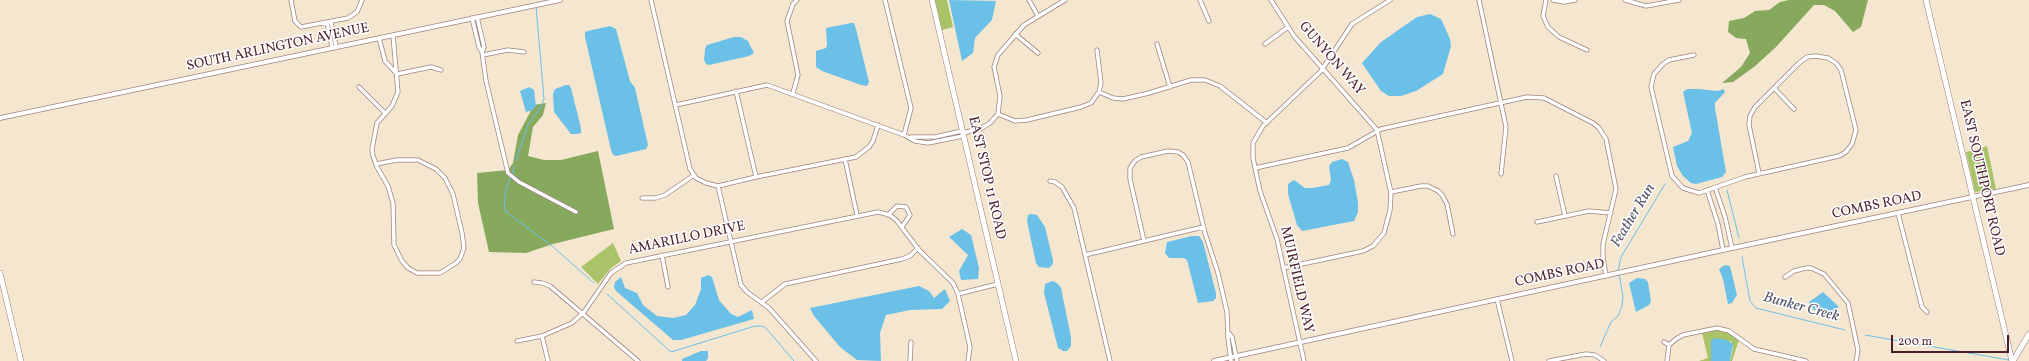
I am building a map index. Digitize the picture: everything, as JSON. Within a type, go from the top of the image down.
[{"type":"main road","name":"EAST STOP 11 ROAD","points":[[932,0],[1016,361]]},
{"type":"main road","name":"EAST SOUTHPORT ROAD","points":[[1926,0],[2012,361]]},
{"type":"main road","points":[[0,273],[21,361]]},
{"type":"main road","points":[[2012,361],[2029,334]]},
{"type":"street","points":[[291,0],[295,21],[301,27],[353,16],[362,0]]},
{"type":"street","name":"SOUTH ARLINGTON AVENUE","points":[[0,118],[560,0]]},
{"type":"street","points":[[651,0],[690,169],[694,175],[706,183],[718,186],[856,157],[869,147],[873,141],[878,125]]},
{"type":"street","points":[[793,93],[798,75],[787,21],[793,4],[797,0]]},
{"type":"street","points":[[885,0],[911,108],[904,135]]},
{"type":"street","points":[[1029,0],[1038,16]]},
{"type":"street","points":[[676,105],[767,85],[793,93],[904,135],[922,138],[963,134],[982,128],[990,123],[998,114],[1000,96],[994,73],[998,55],[1024,25],[1065,0]]},
{"type":"street","points":[[1200,0],[1209,21]]},
{"type":"street","name":"GUNYON WAY","points":[[1271,0],[1288,27],[1377,130]]},
{"type":"street","name":"MUIRFIELD WAY","points":[[1304,361],[1275,232],[1263,204],[1253,159],[1255,138],[1266,123],[1306,87],[1323,69],[1352,24],[1390,0]]},
{"type":"street","points":[[1479,0],[1506,132],[1501,174]]},
{"type":"street","points":[[1546,0],[1543,16],[1548,27],[1559,37],[1587,50]]},
{"type":"street","points":[[1553,0],[1564,2],[1575,0]]},
{"type":"street","points":[[1625,0],[1646,6],[1679,0]]},
{"type":"street","points":[[477,17],[484,47],[482,53]]},
{"type":"street","points":[[472,18],[479,48],[482,53],[486,81],[509,174],[513,178],[576,212]]},
{"type":"street","points":[[329,22],[334,47]]},
{"type":"street","points":[[1265,44],[1288,27]]},
{"type":"street","points":[[1016,34],[1038,53]]},
{"type":"street","points":[[376,164],[403,159],[418,160],[436,169],[446,178],[453,194],[464,248],[460,259],[456,263],[440,273],[426,274],[412,270],[402,261],[394,245],[393,203],[391,193],[376,164],[372,149],[372,140],[377,123],[392,106],[398,92],[393,35]]},
{"type":"street","points":[[379,38],[385,61],[397,74]]},
{"type":"street","points":[[1157,44],[1170,87]]},
{"type":"street","points":[[482,53],[514,50],[524,52]]},
{"type":"street","points":[[998,114],[1015,121],[1027,120],[1086,106],[1095,99],[1099,92],[1101,79],[1098,50]]},
{"type":"street","points":[[1694,55],[1668,60],[1657,69],[1652,79],[1652,92],[1672,176],[1678,184],[1686,190],[1699,193],[1759,173],[1839,156],[1852,144],[1856,130],[1843,76],[1836,63],[1822,56],[1807,58],[1799,63],[1755,107],[1749,119],[1759,173]]},
{"type":"street","points":[[397,74],[431,67],[441,70]]},
{"type":"street","points":[[1099,92],[1113,98],[1123,99],[1193,80],[1210,81],[1220,86],[1266,123]]},
{"type":"street","points":[[359,87],[385,113]]},
{"type":"street","points":[[1774,88],[1794,109]]},
{"type":"street","points":[[736,91],[756,177]]},
{"type":"street","points":[[1255,168],[1348,148],[1377,130],[1531,96],[1544,98],[1593,123],[1604,135],[1608,144],[1616,182],[1616,193],[1603,250],[1606,276]]},
{"type":"street","points":[[1283,268],[1363,251],[1373,246],[1383,235],[1388,219],[1391,192],[1377,130]]},
{"type":"street","points":[[1144,241],[1130,178],[1130,170],[1133,163],[1142,157],[1168,151],[1174,151],[1182,154],[1188,162],[1203,227],[1220,279],[1226,304],[1231,359]]},
{"type":"street","points":[[845,159],[857,215]]},
{"type":"street","points":[[642,198],[665,195],[694,175]]},
{"type":"street","points":[[1556,176],[1565,216]]},
{"type":"street","points":[[1050,181],[1055,182],[1062,187],[1074,208],[1110,361]]},
{"type":"street","name":"COMBS ROAD","points":[[1214,361],[1237,359],[1300,342],[2029,185]]},
{"type":"street","points":[[718,186],[741,284],[747,292],[762,302],[816,361]]},
{"type":"street","points":[[1391,192],[1421,186],[1428,186],[1438,191],[1447,204],[1454,234]]},
{"type":"street","points":[[1715,187],[1725,217],[1732,248]]},
{"type":"street","points":[[1707,190],[1718,224],[1723,250]]},
{"type":"street","points":[[902,227],[910,215],[906,207],[897,206],[888,215],[902,227],[918,248],[950,278],[958,294],[970,347],[968,360],[973,361]]},
{"type":"street","points":[[1537,222],[1592,210],[1611,213]]},
{"type":"street","name":"AMARILLO DRIVE","points":[[517,341],[542,336],[565,327],[582,314],[611,273],[618,267],[630,262],[857,215],[875,212],[888,215]]},
{"type":"street","points":[[1898,213],[1922,307],[1927,312]]},
{"type":"street","points":[[1085,255],[1203,227]]},
{"type":"street","points":[[762,302],[785,284],[902,259],[910,256],[918,248]]},
{"type":"street","points":[[662,255],[668,286]]},
{"type":"street","points":[[1785,277],[1794,271],[1806,268],[1811,268],[1824,274],[1848,303],[1858,350],[1856,361]]},
{"type":"street","points":[[534,282],[550,286],[638,361]]},
{"type":"street","points":[[958,294],[998,284]]},
{"type":"street","points":[[1497,299],[1512,361]]},
{"type":"street","points":[[1667,361],[1669,345],[1683,335],[1717,328],[1723,328],[1754,349],[1806,361]]},
{"type":"street","points":[[1229,333],[1232,337],[1237,359]]},
{"type":"street","points":[[542,336],[548,361]]},
{"type":"street","points":[[910,361],[911,342]]},
{"type":"street","points":[[1664,342],[1669,345]]},
{"type":"street","points":[[1549,361],[1586,354],[1593,355],[1604,361]]},
{"type":"green space","points":[[935,0],[947,0],[953,27],[942,30]]},
{"type":"green space","points":[[1789,0],[1868,0],[1861,27],[1853,32],[1835,11],[1824,5],[1814,5],[1776,47],[1754,67],[1733,82],[1722,83],[1741,67],[1750,53],[1746,39],[1736,38],[1728,32],[1729,21],[1744,18],[1755,11],[1769,10],[1780,2]]},
{"type":"green space","points":[[546,103],[543,115],[533,127],[528,156],[544,160],[561,160],[598,151],[614,229],[553,244],[526,253],[489,252],[478,203],[477,173],[508,170],[513,163],[518,135],[534,105]]},
{"type":"green space","points":[[1987,146],[1996,189],[1975,192],[1966,152]]},
{"type":"green space","points":[[613,243],[621,261],[611,268],[598,284],[581,267]]},
{"type":"green space","points":[[1716,330],[1725,331],[1739,340],[1732,361],[1730,361],[1733,348],[1731,341],[1711,347],[1711,361],[1699,361],[1708,358],[1702,333]]},
{"type":"water","points":[[949,0],[996,1],[992,20],[975,38],[973,53],[962,61]]},
{"type":"water","points":[[1430,14],[1441,19],[1450,39],[1451,46],[1443,74],[1416,91],[1401,96],[1389,96],[1381,91],[1362,63],[1381,42],[1417,17]]},
{"type":"water","points":[[854,23],[856,29],[869,82],[867,86],[822,71],[816,67],[816,51],[826,48],[827,45],[826,28]]},
{"type":"water","points":[[610,26],[616,29],[630,81],[635,88],[648,145],[646,149],[616,156],[613,155],[611,150],[585,37],[585,32]]},
{"type":"water","points":[[734,37],[741,37],[748,41],[754,53],[749,56],[709,65],[706,64],[704,60],[707,45]]},
{"type":"water","points":[[569,85],[571,88],[581,133],[571,134],[554,112],[553,94],[555,89]]},
{"type":"water","points":[[529,87],[534,90],[536,106],[533,110],[526,112],[520,91]]},
{"type":"water","points":[[1687,89],[1718,91],[1724,89],[1725,92],[1715,103],[1715,108],[1726,172],[1722,177],[1696,184],[1691,183],[1683,176],[1677,166],[1673,147],[1688,141],[1692,133],[1683,92]]},
{"type":"water","points":[[1342,159],[1348,162],[1354,180],[1358,212],[1354,221],[1302,231],[1297,225],[1288,194],[1288,184],[1294,180],[1305,188],[1329,185],[1331,180],[1329,166],[1332,162]]},
{"type":"water","points":[[1028,215],[1037,215],[1045,227],[1053,260],[1053,264],[1049,268],[1039,267],[1036,263],[1027,221]]},
{"type":"water","points":[[962,229],[971,235],[979,268],[978,279],[961,280],[959,271],[968,255],[949,237]]},
{"type":"water","points":[[1192,236],[1199,236],[1203,242],[1216,293],[1216,298],[1213,301],[1198,303],[1187,260],[1184,258],[1169,258],[1165,253],[1167,242]]},
{"type":"water","points":[[1725,265],[1730,266],[1737,295],[1732,303],[1728,304],[1723,279],[1719,269]]},
{"type":"water","points":[[708,275],[712,277],[719,300],[731,314],[738,317],[752,310],[754,319],[681,340],[673,340],[616,291],[614,287],[615,282],[621,277],[625,288],[637,293],[643,305],[657,316],[673,318],[686,315],[695,305],[701,289],[701,278]]},
{"type":"water","points":[[1637,278],[1645,279],[1648,282],[1651,301],[1649,305],[1636,312],[1629,283]]},
{"type":"water","points":[[1053,281],[1061,288],[1071,337],[1071,346],[1067,351],[1063,351],[1058,348],[1044,293],[1045,284]]},
{"type":"water","points":[[919,286],[929,291],[934,298],[945,289],[950,301],[942,309],[910,310],[886,315],[880,333],[881,361],[857,360],[840,347],[814,316],[810,308]]},
{"type":"water","points":[[1823,292],[1838,306],[1839,315],[1833,316],[1814,310],[1810,305],[1809,302]]},
{"type":"water","points":[[1715,338],[1727,340],[1733,344],[1730,361],[1711,361],[1711,340]]},
{"type":"water","points":[[701,351],[708,351],[708,358],[706,361],[682,361],[682,359]]},
{"type":"waterway","points":[[516,161],[528,125],[542,105],[544,99],[536,6]]},
{"type":"waterway","points":[[512,174],[514,167]]},
{"type":"waterway","points":[[510,177],[506,189],[504,205],[506,212],[552,246],[594,283]]},
{"type":"waterway","name":"Feather Run","points":[[1618,271],[1621,257],[1665,184]]},
{"type":"waterway","name":"Bunker Creek","points":[[1727,190],[1739,238]]},
{"type":"waterway","name":"Bunker Creek","points":[[1742,257],[1750,301],[1756,308],[1845,330]]},
{"type":"waterway","name":"Feather Run","points":[[1600,347],[1611,322],[1618,316],[1622,306],[1623,296],[1619,274]]},
{"type":"waterway","points":[[607,294],[671,352],[755,326],[762,326],[766,328],[794,361]]},
{"type":"waterway","name":"Bunker Creek","points":[[1865,335],[2009,360]]}]
